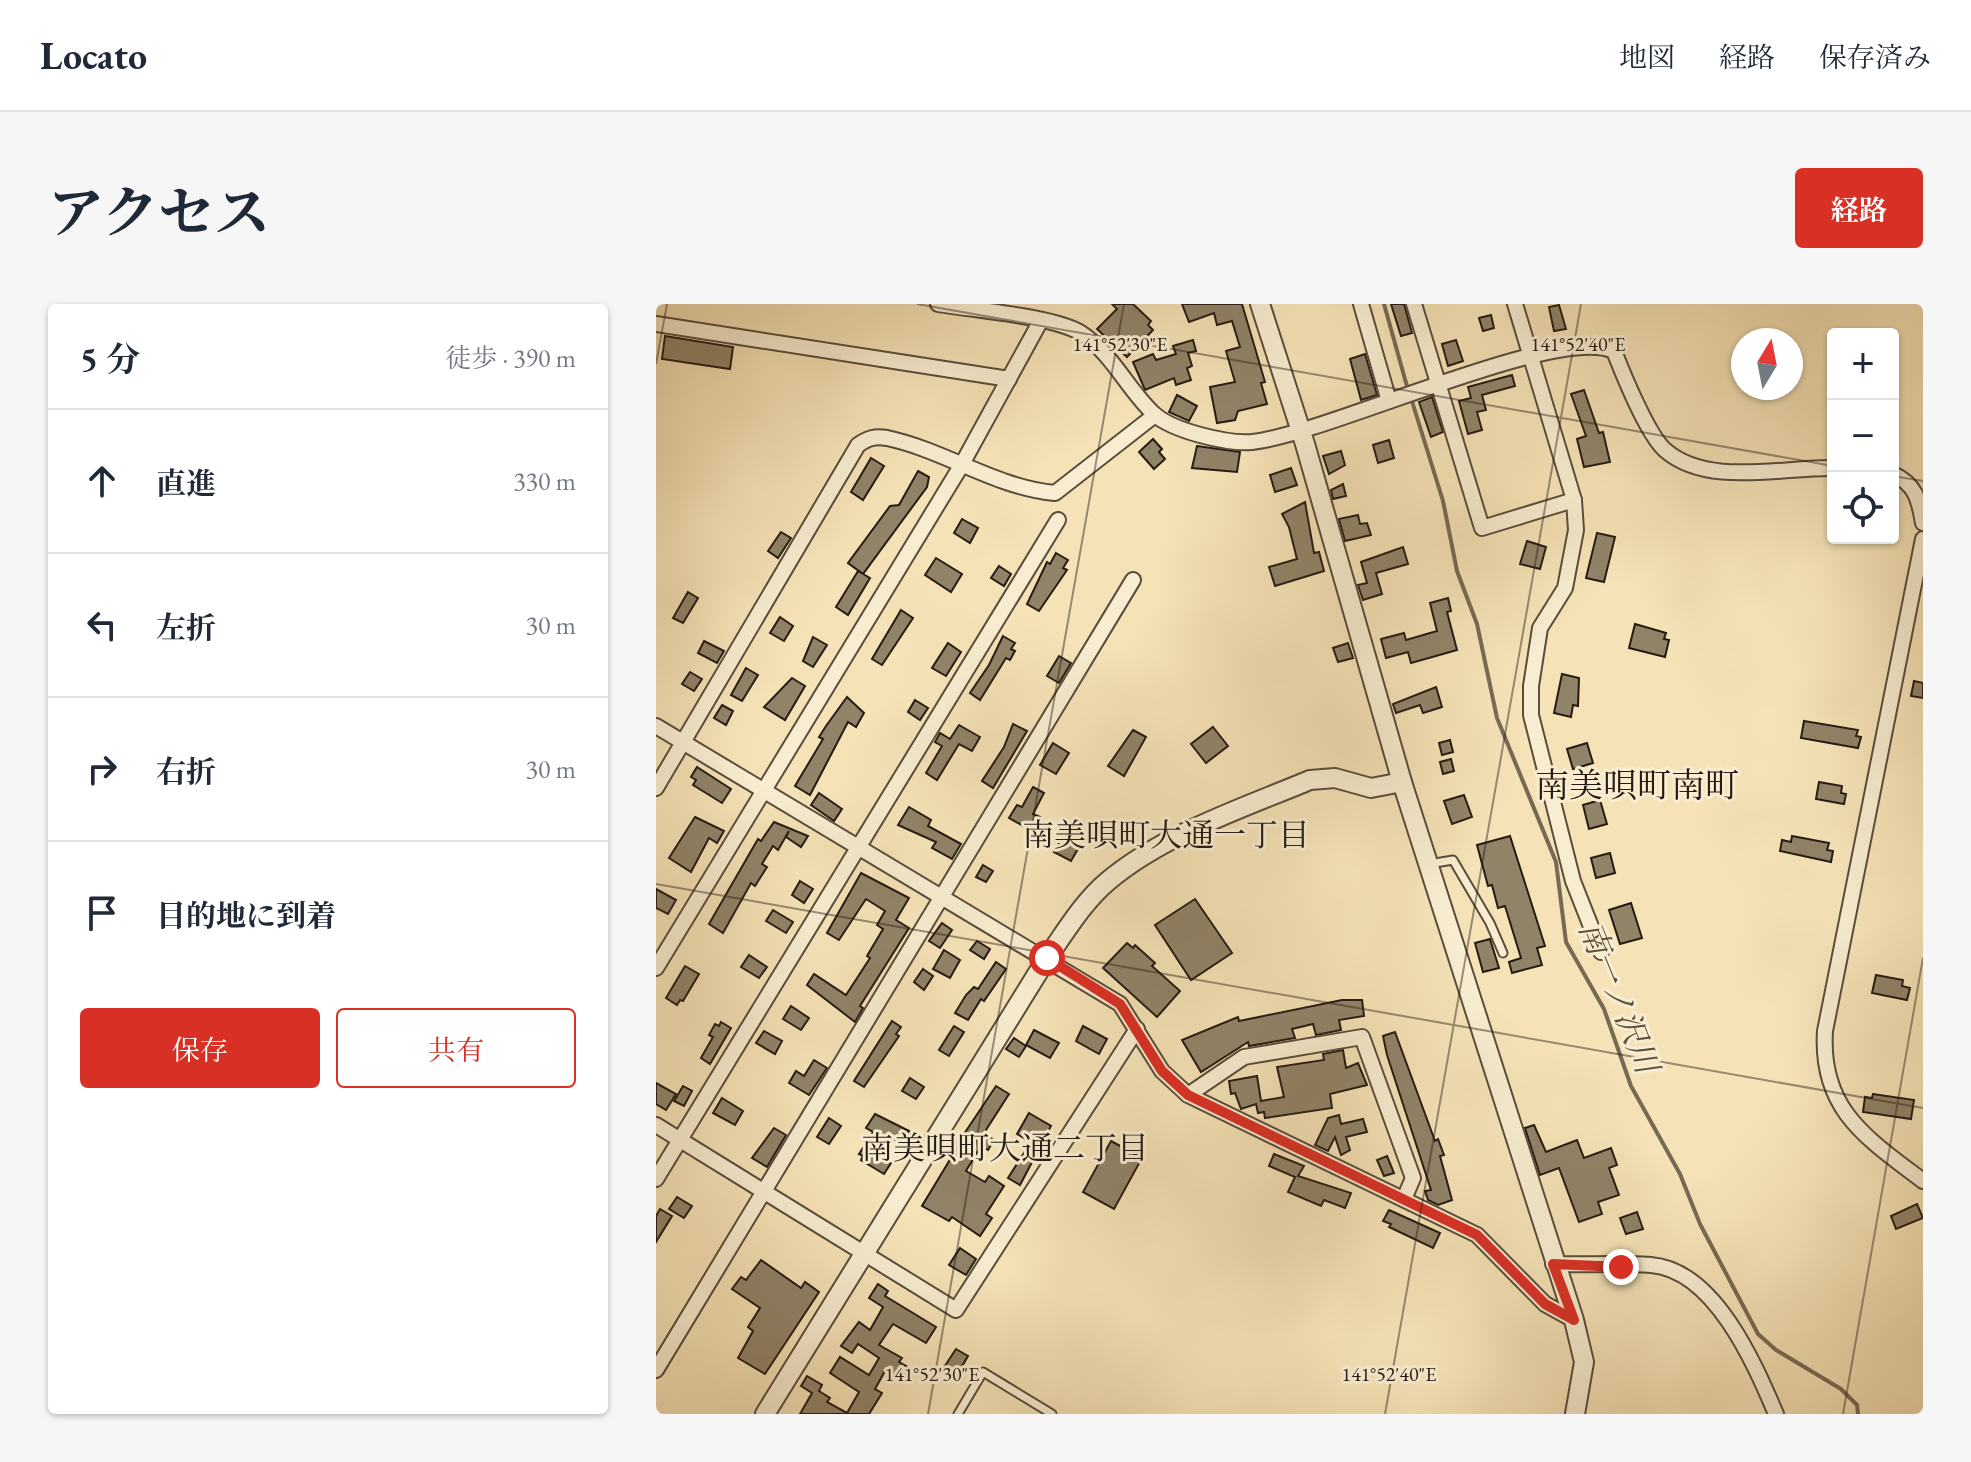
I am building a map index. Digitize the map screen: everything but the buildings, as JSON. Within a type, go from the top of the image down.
[{"type":"street","points":[[938,304],[1079,332],[1120,368],[1155,415],[1216,439],[1251,442],[1301,430],[1436,384],[1529,357],[1601,345],[1614,351],[1663,449],[1685,462],[1729,471],[1827,468]]},
{"type":"street","points":[[1260,304],[1301,430],[1402,782],[1553,1264],[1574,1320],[1584,1362],[1575,1414]]},
{"type":"street","points":[[1361,304],[1394,399]]},
{"type":"street","points":[[1414,304],[1482,528],[1574,500]]},
{"type":"street","points":[[1515,304],[1574,500],[1576,530],[1565,588],[1540,628],[1531,686],[1531,715],[1573,881],[1601,952]]},
{"type":"street","points":[[656,968],[961,466],[1040,322]]},
{"type":"street","points":[[656,324],[1009,379]]},
{"type":"street","points":[[656,788],[858,445],[869,437],[887,438],[961,466],[1055,493],[1155,415]]},
{"type":"street","points":[[1899,477],[1909,481],[1919,500],[1923,523]]},
{"type":"street","points":[[656,1179],[1058,520]]},
{"type":"street","points":[[1923,539],[1831,1001],[1823,1059],[1836,1102],[1897,1161],[1923,1181]]},
{"type":"street","points":[[656,1370],[1133,580]]},
{"type":"street","points":[[656,726],[1120,1004],[1162,1071],[1188,1095],[1477,1235],[1545,1304],[1574,1320]]},
{"type":"street","points":[[765,1414],[1047,958],[1081,909],[1106,883],[1142,856],[1310,780],[1335,778],[1371,788],[1402,782]]},
{"type":"street","points":[[656,1125],[956,1310],[1137,1029]]},
{"type":"street","points":[[1188,1095],[1244,1057],[1362,1037],[1413,1178],[1404,1199]]},
{"type":"street","points":[[1553,1264],[1654,1265],[1681,1276],[1726,1314],[1753,1362],[1776,1414]]},
{"type":"lane","points":[[1428,864],[1453,860],[1490,923],[1503,953]]},
{"type":"lane","points":[[958,1414],[983,1372],[1052,1414]]},
{"type":"waterway","name":"南一ノ沢川","points":[[1384,304],[1408,390]]},
{"type":"waterway","name":"南一ノ沢川","points":[[1411,398],[1443,501],[1457,571],[1477,624],[1497,718],[1556,862],[1566,942],[1604,1009],[1631,1086],[1680,1174],[1700,1224],[1758,1334],[1776,1350],[1841,1389],[1857,1405],[1858,1414]]},
{"type":"district","name":"南美唄町南町","points":[[1637,785]]},
{"type":"district","name":"南美唄町大通一丁目","points":[[1166,835]]},
{"type":"district","name":"南美唄町大通二丁目","points":[[1005,1148]]},
{"type":"route","points":[[1047,958],[1120,1004],[1162,1071],[1188,1095],[1477,1235],[1545,1304],[1574,1320],[1553,1264],[1621,1267]]}]
